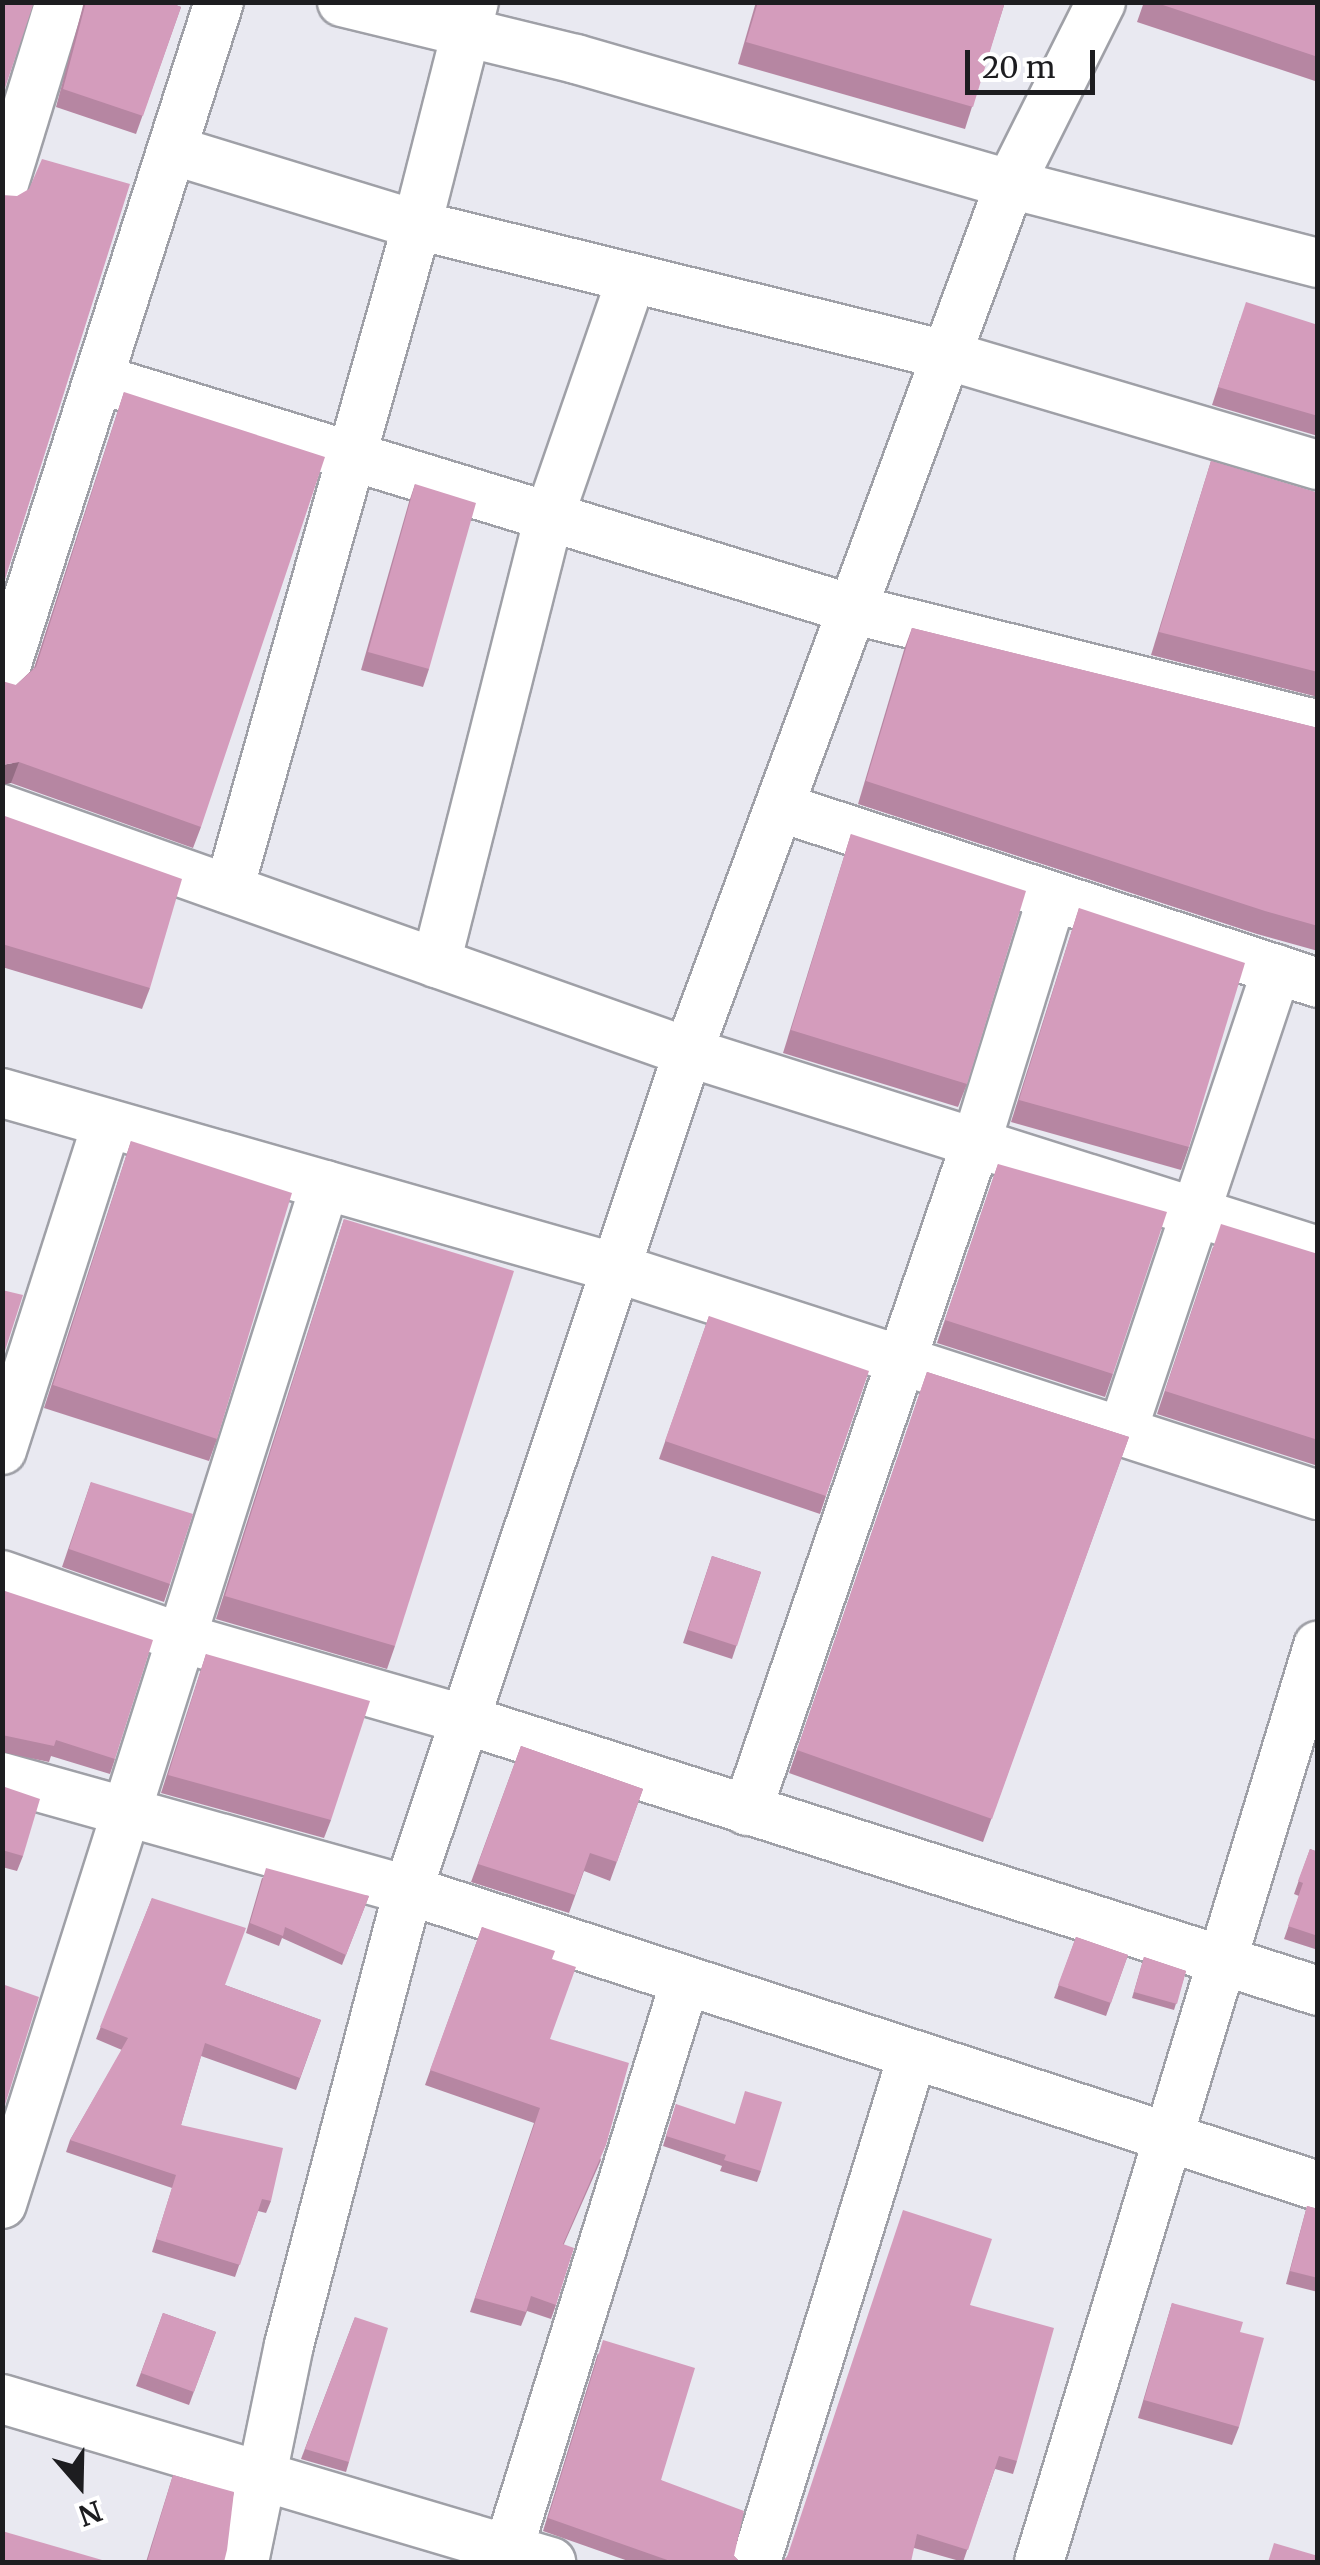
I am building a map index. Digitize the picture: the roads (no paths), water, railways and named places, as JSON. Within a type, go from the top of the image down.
[{"type":"street","points":[[2,190],[60,2]]},
{"type":"street","points":[[2,679],[219,2]]},
{"type":"street","points":[[342,2],[469,17],[1010,184],[1318,263]]},
{"type":"street","points":[[244,2562],[289,2345],[408,1890],[688,1052],[1010,184],[1101,2]]},
{"type":"street","points":[[229,889],[347,460],[418,225],[469,17]]},
{"type":"street","points":[[172,150],[418,225],[946,355],[1318,466]]},
{"type":"street","points":[[436,963],[549,517],[631,280]]},
{"type":"street","points":[[99,379],[347,460],[855,610],[1318,725]]},
{"type":"street","points":[[778,808],[1297,976],[1192,1211],[1122,1432]]},
{"type":"street","points":[[2,810],[688,1052],[1318,1251]]},
{"type":"street","points":[[747,1811],[976,1143],[1052,897]]},
{"type":"street","points":[[2,1094],[616,1268],[1318,1495]]},
{"type":"street","points":[[2,1450],[106,1123]]},
{"type":"street","points":[[2,2204],[326,1185]]},
{"type":"street","points":[[2,1575],[182,1638],[466,1720],[1221,1964],[1318,1991]]},
{"type":"street","points":[[1045,2561],[1167,2141],[1318,1646]]},
{"type":"street","points":[[2,1777],[408,1890],[1167,2141],[1318,2186]]},
{"type":"street","points":[[2,2400],[530,2556],[685,1982]]},
{"type":"street","points":[[756,2562],[912,2057]]}]
